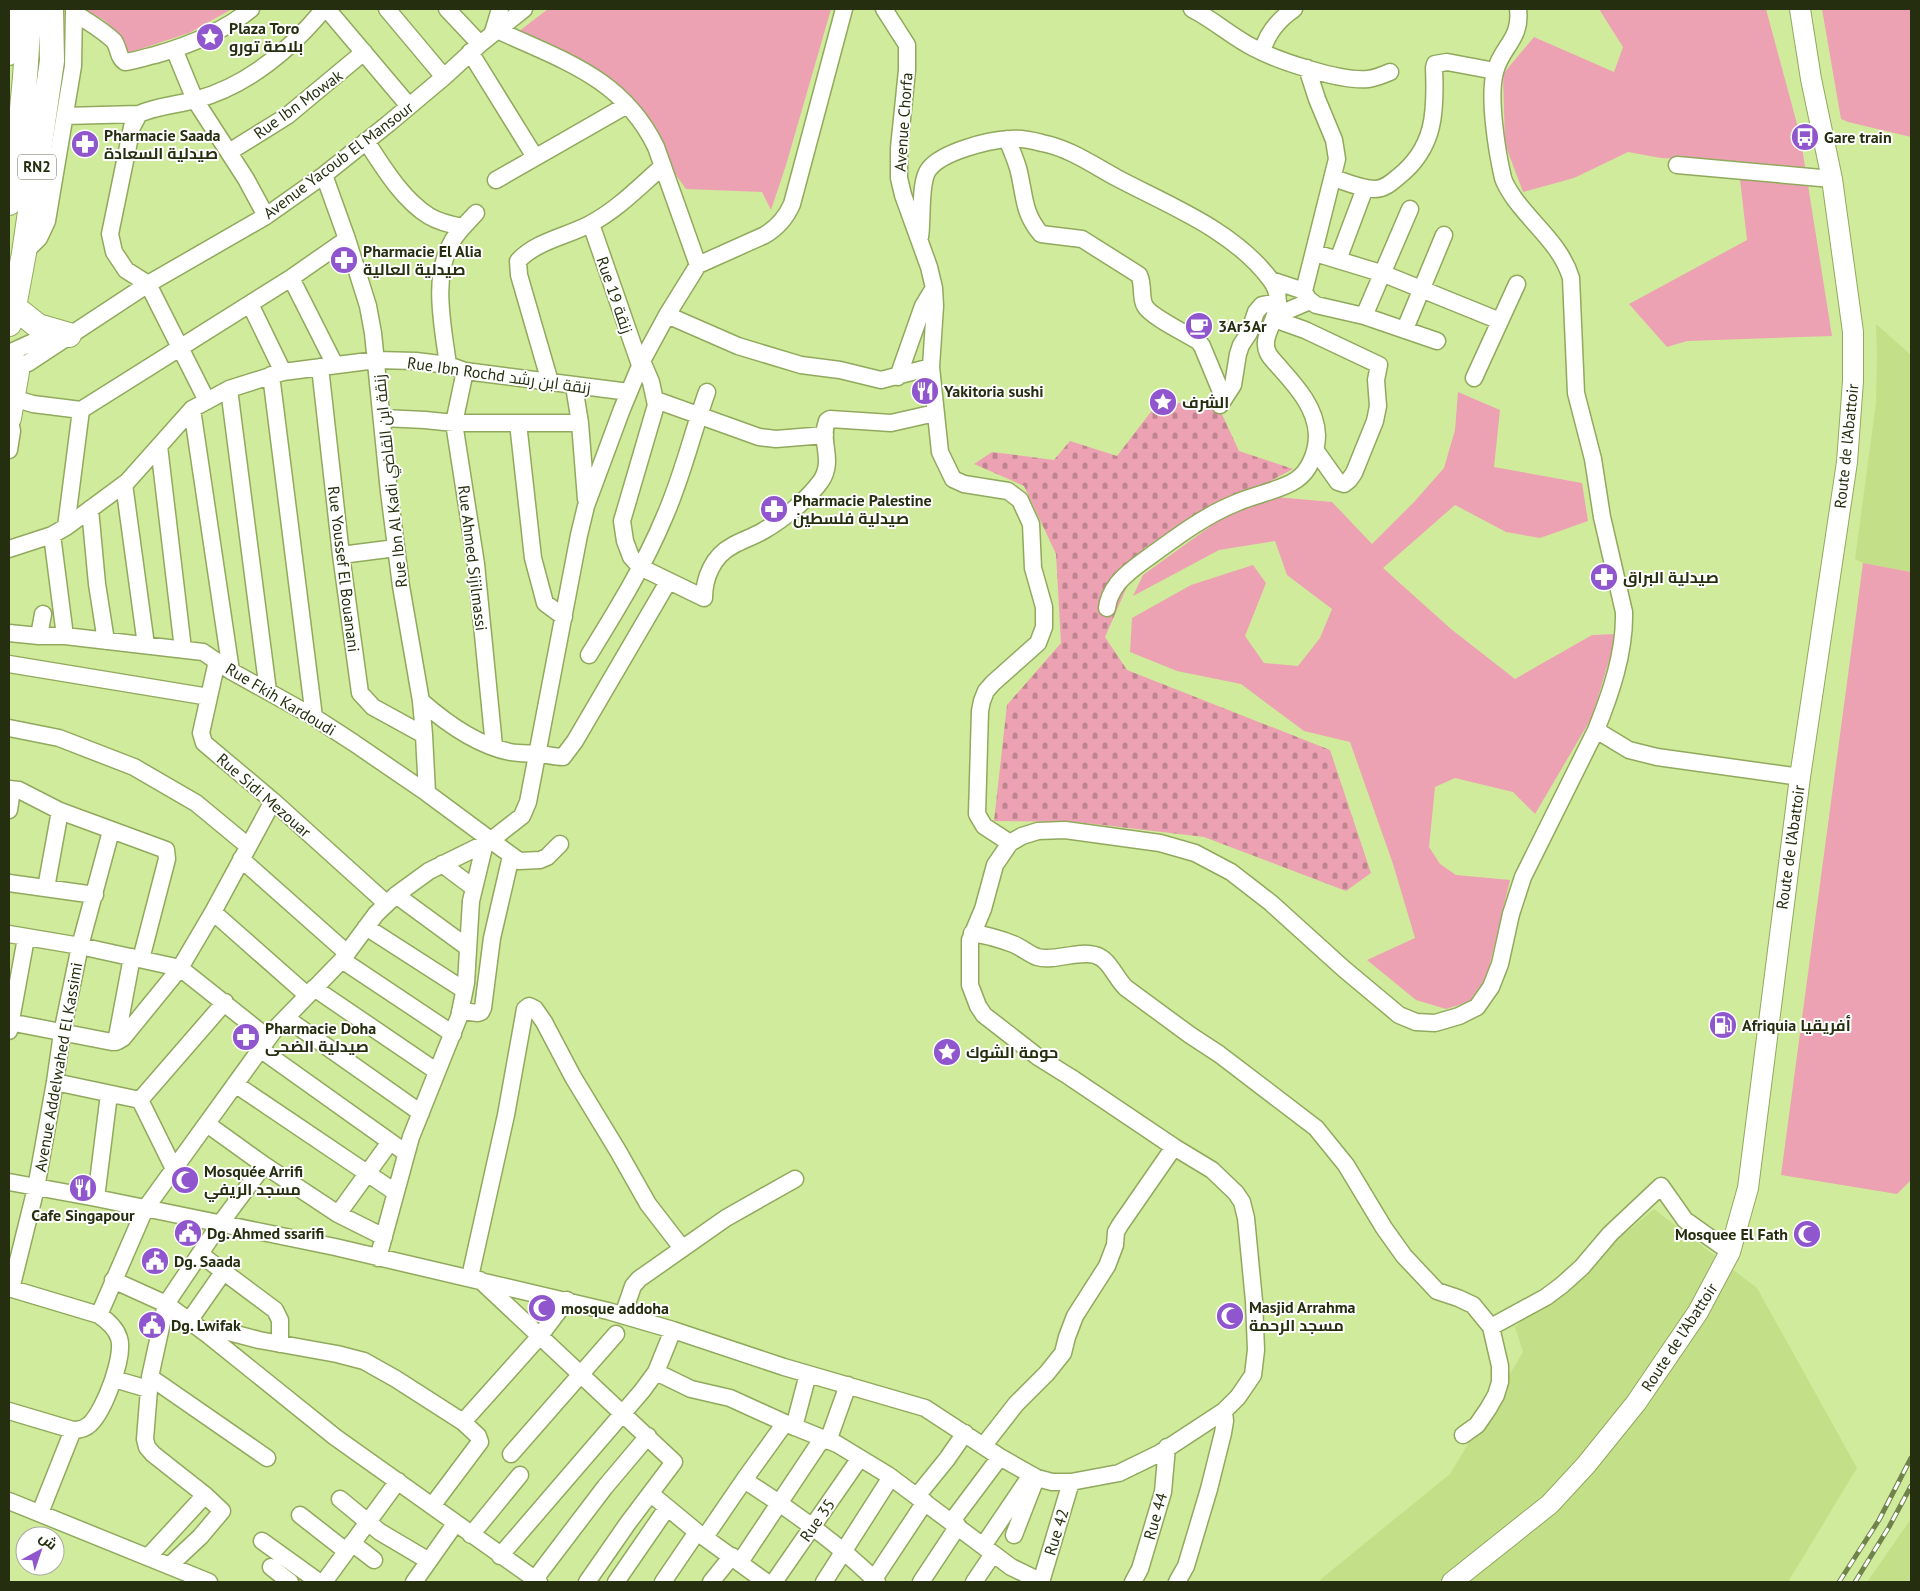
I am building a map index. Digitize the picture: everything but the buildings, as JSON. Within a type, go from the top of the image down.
[{"type":"highway","name":"RN2","points":[[9,202],[16,159],[28,44],[28,9]]},
{"type":"highway","name":"RN2","points":[[11,315],[24,253],[52,61],[51,9]]},
{"type":"highway","points":[[11,315],[65,338]]},
{"type":"highway","points":[[10,411],[17,379],[11,358]]},
{"type":"main road","name":"Route de l’Abattoir","points":[[1452,1582],[1550,1504],[1586,1465],[1636,1403],[1698,1312],[1730,1252],[1748,1188],[1800,777],[1847,462],[1853,381],[1852,332],[1832,179],[1811,79],[1800,9]]},
{"type":"street","points":[[9,57],[12,9]]},
{"type":"street","points":[[74,11],[111,39],[117,46],[121,60],[125,62],[202,40],[225,28],[251,9]]},
{"type":"street","points":[[65,116],[139,114],[195,100],[240,82],[259,70],[304,34],[326,9],[409,106]]},
{"type":"street","points":[[387,9],[444,78]]},
{"type":"street","points":[[447,9],[475,48],[536,157]]},
{"type":"street","points":[[500,9],[495,31],[577,66],[596,78],[627,105],[646,128],[663,166],[698,265]]},
{"type":"street","name":"Avenue Yacoub El Mansour","points":[[11,358],[28,363],[148,284],[266,216],[324,175],[444,78],[475,48],[524,9]]},
{"type":"street","points":[[99,1315],[145,1209],[264,1044],[344,956],[391,899],[442,864],[488,842],[519,818],[525,811],[564,617],[578,535],[586,506],[629,392],[641,363],[667,315],[698,265],[765,234],[778,225],[788,213],[844,9]]},
{"type":"street","name":"Avenue Chorfa","points":[[884,9],[907,45],[908,57],[899,148],[899,178],[903,195],[920,239],[934,288],[935,306],[931,367],[940,452],[953,478],[964,484],[997,488],[1011,492],[1023,504],[1030,524],[1033,568],[1044,607],[1043,632],[1035,647],[986,691],[980,711],[977,814],[984,826],[1010,843]]},
{"type":"street","points":[[1192,9],[1262,52],[1307,68],[1354,79],[1368,79],[1390,72]]},
{"type":"street","points":[[1262,52],[1271,31],[1278,22],[1294,9]]},
{"type":"street","points":[[9,1182],[96,1198],[475,1279],[623,1315],[808,1374],[925,1408],[1000,1457],[1034,1476],[1052,1482],[1071,1482],[1119,1473],[1144,1462],[1224,1410],[1247,1386],[1255,1366],[1254,1301],[1246,1218],[1242,1202],[1212,1170],[1038,1058],[984,1015],[973,995],[970,985],[972,933],[983,909],[995,865],[1010,843],[1022,836],[1038,831],[1065,830],[1160,843],[1195,853],[1231,872],[1272,903],[1344,969],[1399,1015],[1416,1022],[1435,1023],[1459,1016],[1477,1006],[1491,987],[1500,964],[1511,914],[1522,877],[1596,730],[1606,706],[1621,649],[1624,628],[1624,612],[1602,517],[1593,459],[1576,393],[1571,278],[1558,250],[1528,216],[1503,180],[1494,111],[1495,71],[1518,28],[1518,9]]},
{"type":"street","points":[[24,253],[39,238],[47,221],[73,66],[74,11]]},
{"type":"street","points":[[174,49],[195,100],[229,152],[266,216]]},
{"type":"street","name":"Rue Ibn Mowak","points":[[229,152],[287,116],[364,52]]},
{"type":"street","points":[[1334,178],[1365,188],[1377,189],[1390,184],[1403,173],[1422,150],[1433,123],[1435,64],[1447,62],[1495,71]]},
{"type":"street","points":[[1307,68],[1336,146],[1337,159],[1315,252],[1307,296]]},
{"type":"street","points":[[496,180],[627,105]]},
{"type":"street","points":[[139,114],[132,127],[110,234],[114,252],[126,270],[148,284],[207,401]]},
{"type":"street","points":[[920,239],[923,182],[930,168],[939,160],[962,150],[1007,139],[1044,143],[1068,151],[1230,240],[1271,280],[1307,296],[1316,305],[1364,316],[1436,341]]},
{"type":"street","points":[[1007,139],[1018,167],[1027,213],[1041,234],[1082,239],[1139,275],[1142,282],[1144,305],[1150,312],[1198,341],[1202,346],[1222,402],[1233,385],[1241,345],[1249,333],[1256,312],[1262,305],[1305,330],[1379,365],[1375,386],[1378,409],[1365,450],[1352,476],[1344,484],[1338,482],[1316,451]]},
{"type":"street","points":[[366,141],[401,191],[415,205],[438,221],[463,227]]},
{"type":"street","points":[[1677,164],[1832,179]]},
{"type":"street","points":[[550,382],[518,275],[518,261],[546,243],[591,224],[608,213],[663,166]]},
{"type":"street","name":"Rue Ibn Al Kadi زنقة ابن القاضي","points":[[324,175],[368,306],[383,418],[396,548],[421,701],[427,793]]},
{"type":"street","points":[[1338,260],[1365,188]]},
{"type":"street","points":[[1364,316],[1384,274],[1410,209]]},
{"type":"street","points":[[448,365],[441,293],[445,257],[453,240],[476,213]]},
{"type":"street","name":"Rue 19 زنقة","points":[[591,224],[656,400]]},
{"type":"street","points":[[1405,329],[1444,235]]},
{"type":"street","points":[[9,450],[12,431],[10,411],[33,404],[81,410],[291,278],[347,239]]},
{"type":"street","points":[[1315,252],[1384,274],[1500,321]]},
{"type":"street","points":[[291,278],[328,366]]},
{"type":"street","points":[[1107,608],[1112,591],[1132,569],[1185,532],[1223,509],[1298,480],[1316,451],[1316,431],[1308,404],[1267,351],[1267,340],[1276,312],[1276,291],[1271,280]]},
{"type":"street","points":[[1474,378],[1517,284]]},
{"type":"street","points":[[898,377],[923,306],[934,288]]},
{"type":"street","points":[[1276,312],[1307,296]]},
{"type":"street","points":[[250,304],[277,374],[314,718]]},
{"type":"street","points":[[667,315],[738,346],[784,361],[840,370],[876,380],[898,377],[931,367]]},
{"type":"street","name":"Rue Ibn Rochd زنقة ابن رشد","points":[[9,549],[52,535],[66,527],[124,484],[192,409],[229,388],[277,374],[376,360],[416,361],[574,386],[629,392]]},
{"type":"street","name":"Rue Youssef El Bouanani","points":[[328,366],[341,555],[361,695],[378,710],[424,735]]},
{"type":"street","name":"Rue Ahmed Sijilmassi","points":[[465,370],[454,423],[476,564],[494,746]]},
{"type":"street","points":[[574,386],[580,423],[586,506]]},
{"type":"street","points":[[229,388],[268,690]]},
{"type":"street","points":[[589,655],[640,567],[664,519],[707,392]]},
{"type":"street","points":[[826,435],[768,439],[752,436],[656,400],[652,420],[622,521],[628,553],[640,567],[704,598],[704,586],[708,574],[723,552],[759,534],[774,524],[804,500],[822,479],[827,468],[826,423],[830,419],[891,423],[935,413]]},
{"type":"street","points":[[192,409],[231,671]]},
{"type":"street","points":[[66,527],[81,410]]},
{"type":"street","points":[[383,418],[454,423],[580,423]]},
{"type":"street","points":[[518,423],[533,558],[545,603],[564,617]]},
{"type":"street","points":[[159,446],[183,649]]},
{"type":"street","points":[[124,484],[146,645]]},
{"type":"street","points":[[90,509],[97,584],[106,641]]},
{"type":"street","points":[[52,535],[65,636]]},
{"type":"street","points":[[341,555],[396,548]]},
{"type":"street","points":[[421,701],[455,728],[508,752],[566,756],[668,582]]},
{"type":"street","points":[[39,636],[43,614]]},
{"type":"street","name":"Rue Fkih Kardoudi","points":[[9,633],[65,636],[203,652],[231,671],[268,690],[314,718],[427,793],[488,842],[515,859]]},
{"type":"street","name":"Rue Sidi Mezouar","points":[[217,661],[201,733],[202,739],[212,750],[391,899],[468,947]]},
{"type":"street","points":[[9,664],[209,697]]},
{"type":"street","points":[[9,728],[59,738],[134,766],[196,802],[344,956],[453,1034]]},
{"type":"street","points":[[1596,730],[1629,750],[1657,757],[1800,777]]},
{"type":"street","points":[[9,810],[10,790],[19,790],[60,811],[164,849],[167,853],[136,958],[116,1042]]},
{"type":"street","points":[[26,938],[9,1026],[116,1042],[128,1033],[180,968],[213,912],[273,801]]},
{"type":"street","points":[[46,888],[60,811]]},
{"type":"street","name":"Avenue Addelwahed El Kassimi","points":[[10,1289],[36,1188],[62,1033],[80,946],[111,831]]},
{"type":"street","points":[[378,1258],[406,1153],[436,1071],[453,1034],[460,1011],[464,990],[469,915],[474,888],[488,842]]},
{"type":"street","points":[[460,1011],[478,1013],[483,1008],[492,938],[515,859],[540,860],[547,857],[560,844]]},
{"type":"street","points":[[442,864],[474,888]]},
{"type":"street","points":[[9,883],[94,895]]},
{"type":"street","points":[[213,912],[311,991],[436,1071]]},
{"type":"street","points":[[366,928],[464,990]]},
{"type":"street","points":[[972,933],[1013,944],[1037,957],[1096,955],[1106,962],[1119,982],[1126,988],[1219,1054],[1316,1128],[1346,1165],[1379,1220],[1404,1256],[1437,1291],[1472,1305],[1491,1328],[1500,1366],[1500,1382],[1496,1395],[1488,1409],[1477,1424],[1463,1436]]},
{"type":"street","points":[[9,934],[80,946],[180,968],[225,1002],[264,1044],[406,1153]]},
{"type":"street","points":[[140,1100],[225,1002]]},
{"type":"street","points":[[475,1279],[525,1009],[529,1006],[535,1009],[544,1022],[573,1077],[648,1204],[682,1248]]},
{"type":"street","points":[[286,1018],[421,1113]]},
{"type":"street","points":[[55,1082],[140,1100]]},
{"type":"street","points":[[236,1084],[395,1192]]},
{"type":"street","points":[[96,1198],[108,1094]]},
{"type":"street","points":[[140,1100],[174,1169]]},
{"type":"street","points":[[207,1124],[264,1165],[338,1214],[384,1237]]},
{"type":"street","points":[[338,1214],[390,1142]]},
{"type":"street","points":[[984,1445],[1016,1404],[1060,1358],[1076,1316],[1107,1266],[1120,1224],[1174,1147]]},
{"type":"street","points":[[169,1566],[221,1514],[220,1508],[163,1463],[147,1447],[145,1432],[149,1383],[166,1304],[220,1224],[264,1165]]},
{"type":"street","points":[[623,1315],[633,1286],[639,1279],[726,1218],[795,1179]]},
{"type":"street","points":[[1491,1328],[1546,1297],[1562,1285],[1582,1267],[1610,1234],[1661,1186],[1685,1220],[1730,1252]]},
{"type":"street","points":[[200,1254],[275,1310],[280,1320],[280,1344]]},
{"type":"street","points":[[190,1321],[224,1271]]},
{"type":"street","points":[[475,1279],[648,1436],[674,1462],[590,1578],[615,1582],[667,1508]]},
{"type":"street","points":[[113,1280],[166,1304],[190,1321],[335,1437],[398,1481],[531,1580],[604,1487],[648,1436]]},
{"type":"street","points":[[9,1412],[73,1430],[83,1429],[94,1420],[106,1400],[114,1379],[120,1344],[115,1329],[99,1315],[10,1289]]},
{"type":"street","points":[[463,1422],[539,1337],[567,1300]]},
{"type":"street","points":[[207,1334],[214,1330],[221,1330],[259,1340],[337,1354],[364,1361],[376,1366],[463,1422],[475,1432],[480,1442],[432,1506]]},
{"type":"street","points":[[500,1556],[623,1414],[656,1372],[673,1330]]},
{"type":"street","points":[[511,1454],[616,1334]]},
{"type":"street","points":[[656,1372],[691,1389],[730,1398],[825,1440],[860,1458],[891,1477],[1011,1567],[1041,1582]]},
{"type":"street","points":[[663,1582],[789,1425],[808,1374]]},
{"type":"street","points":[[114,1379],[149,1383],[267,1458]]},
{"type":"street","points":[[710,1582],[736,1559],[825,1440],[848,1385]]},
{"type":"street","points":[[1177,1582],[1186,1566],[1209,1489],[1223,1433],[1224,1410]]},
{"type":"street","points":[[40,1513],[73,1430]]},
{"type":"street","points":[[744,1480],[780,1502],[812,1528],[844,1550],[875,1581],[921,1499],[965,1433]]},
{"type":"street","name":"Rue 44","points":[[1133,1582],[1140,1570],[1163,1492],[1167,1447]]},
{"type":"street","points":[[921,1582],[955,1524],[1000,1457]]},
{"type":"street","name":"Rue 35","points":[[765,1581],[812,1528],[860,1458]]},
{"type":"street","points":[[471,1535],[520,1475]]},
{"type":"street","points":[[1014,1535],[1034,1476]]},
{"type":"street","points":[[974,1582],[988,1550],[1034,1476]]},
{"type":"street","points":[[824,1582],[891,1477]]},
{"type":"street","points":[[324,1582],[398,1481]]},
{"type":"street","name":"Rue 42","points":[[1041,1582],[1071,1482]]},
{"type":"street","points":[[651,1494],[701,1535],[765,1581]]},
{"type":"street","points":[[148,1557],[205,1495]]},
{"type":"street","points":[[340,1500],[392,1541],[429,1561]]},
{"type":"street","points":[[9,1502],[209,1582]]},
{"type":"street","points":[[300,1515],[349,1547],[374,1560]]},
{"type":"street","points":[[414,1582],[455,1524]]},
{"type":"street","points":[[262,1541],[319,1582]]},
{"type":"street","points":[[271,1567],[290,1582]]},
{"type":"shaded area","points":[[1876,324],[1911,355],[1911,572],[1863,563],[1855,559],[1876,403]]},
{"type":"shaded area","points":[[1654,1209],[1757,1288],[1857,1468],[1788,1582],[1320,1582],[1321,1579],[1450,1474],[1523,1352],[1515,1327]]},
{"type":"shaded area","points":[[1911,1519],[1911,1582],[1867,1582]]},
{"type":"green space","points":[[80,9],[232,9],[189,33],[128,53],[120,37],[110,25],[97,16]]},
{"type":"green space","points":[[548,9],[831,9],[786,165],[771,210],[762,192],[686,189],[611,84],[518,32]]},
{"type":"green space","points":[[1599,9],[1766,9],[1800,135],[1832,336],[1687,341],[1667,347],[1629,304],[1747,240],[1738,162],[1661,158],[1628,152],[1574,178],[1523,192],[1505,144],[1503,74],[1534,37],[1614,72],[1623,47]]},
{"type":"green space","points":[[1822,9],[1911,9],[1911,137],[1841,119]]},
{"type":"green space","points":[[1458,392],[1500,410],[1494,467],[1582,483],[1588,521],[1540,538],[1506,532],[1455,505],[1383,568],[1451,629],[1515,679],[1592,635],[1617,634],[1592,717],[1535,814],[1513,792],[1455,778],[1435,787],[1429,847],[1440,864],[1456,875],[1510,880],[1487,976],[1469,1002],[1446,1009],[1416,1000],[1367,960],[1415,938],[1393,864],[1350,742],[1304,731],[1241,684],[1177,671],[1130,652],[1132,618],[1191,585],[1253,565],[1266,583],[1245,636],[1264,663],[1298,666],[1320,638],[1332,609],[1287,575],[1275,541],[1219,550],[1133,596],[1143,575],[1226,515],[1276,497],[1332,502],[1372,544],[1414,502],[1444,468],[1455,430]]},
{"type":"green space","points":[[1160,400],[1220,410],[1239,451],[1293,469],[1144,548],[1105,637],[1127,670],[1330,750],[1371,873],[1346,891],[1204,837],[1077,822],[994,821],[1007,705],[1061,643],[1056,554],[1024,486],[974,464],[992,452],[1054,460],[1070,441],[1117,456]]},
{"type":"green space","points":[[1863,563],[1911,572],[1911,1180],[1897,1194],[1781,1175]]},
{"type":"railway","points":[[1839,1582],[1879,1520],[1911,1458]]},
{"type":"railway","points":[[1855,1582],[1889,1527],[1911,1486]]},
{"type":"place","name":"Plaza Toro بلاصة تورو","points":[[210,37]]},
{"type":"place","name":"Gare train","points":[[1805,137]]},
{"type":"place","name":"Pharmacie Saada صيدلية السعادة","points":[[85,144]]},
{"type":"place","name":"Pharmacie El Alia صيدلية العالية","points":[[344,260]]},
{"type":"place","name":"3Ar3Ar","points":[[1199,326]]},
{"type":"place","name":"Yakitoria sushi","points":[[925,391]]},
{"type":"place","name":"الشرف","points":[[1163,402]]},
{"type":"place","name":"Pharmacie Palestine صيدلية فلسطين","points":[[774,509]]},
{"type":"place","name":"صيدلية البراق","points":[[1604,577]]},
{"type":"place","name":"Afriquia أفريقيا","points":[[1723,1025]]},
{"type":"place","name":"Pharmacie Doha صيدلية الضحى","points":[[246,1037]]},
{"type":"place","name":"حومة الشوك","points":[[947,1052]]},
{"type":"place","name":"Mosquée Arrifi مسجد الريفي","points":[[185,1180]]},
{"type":"place","name":"Cafe Singapour","points":[[83,1188]]},
{"type":"place","name":"Dg. Ahmed ssarifi","points":[[188,1233]]},
{"type":"place","name":"Mosquee El Fath","points":[[1807,1234]]},
{"type":"place","name":"Dg. Saada","points":[[155,1261]]},
{"type":"place","name":"mosque addoha","points":[[542,1308]]},
{"type":"place","name":"Masjid Arrahma مسجد الرحمة","points":[[1230,1316]]},
{"type":"place","name":"Dg. Lwifak","points":[[152,1325]]}]
